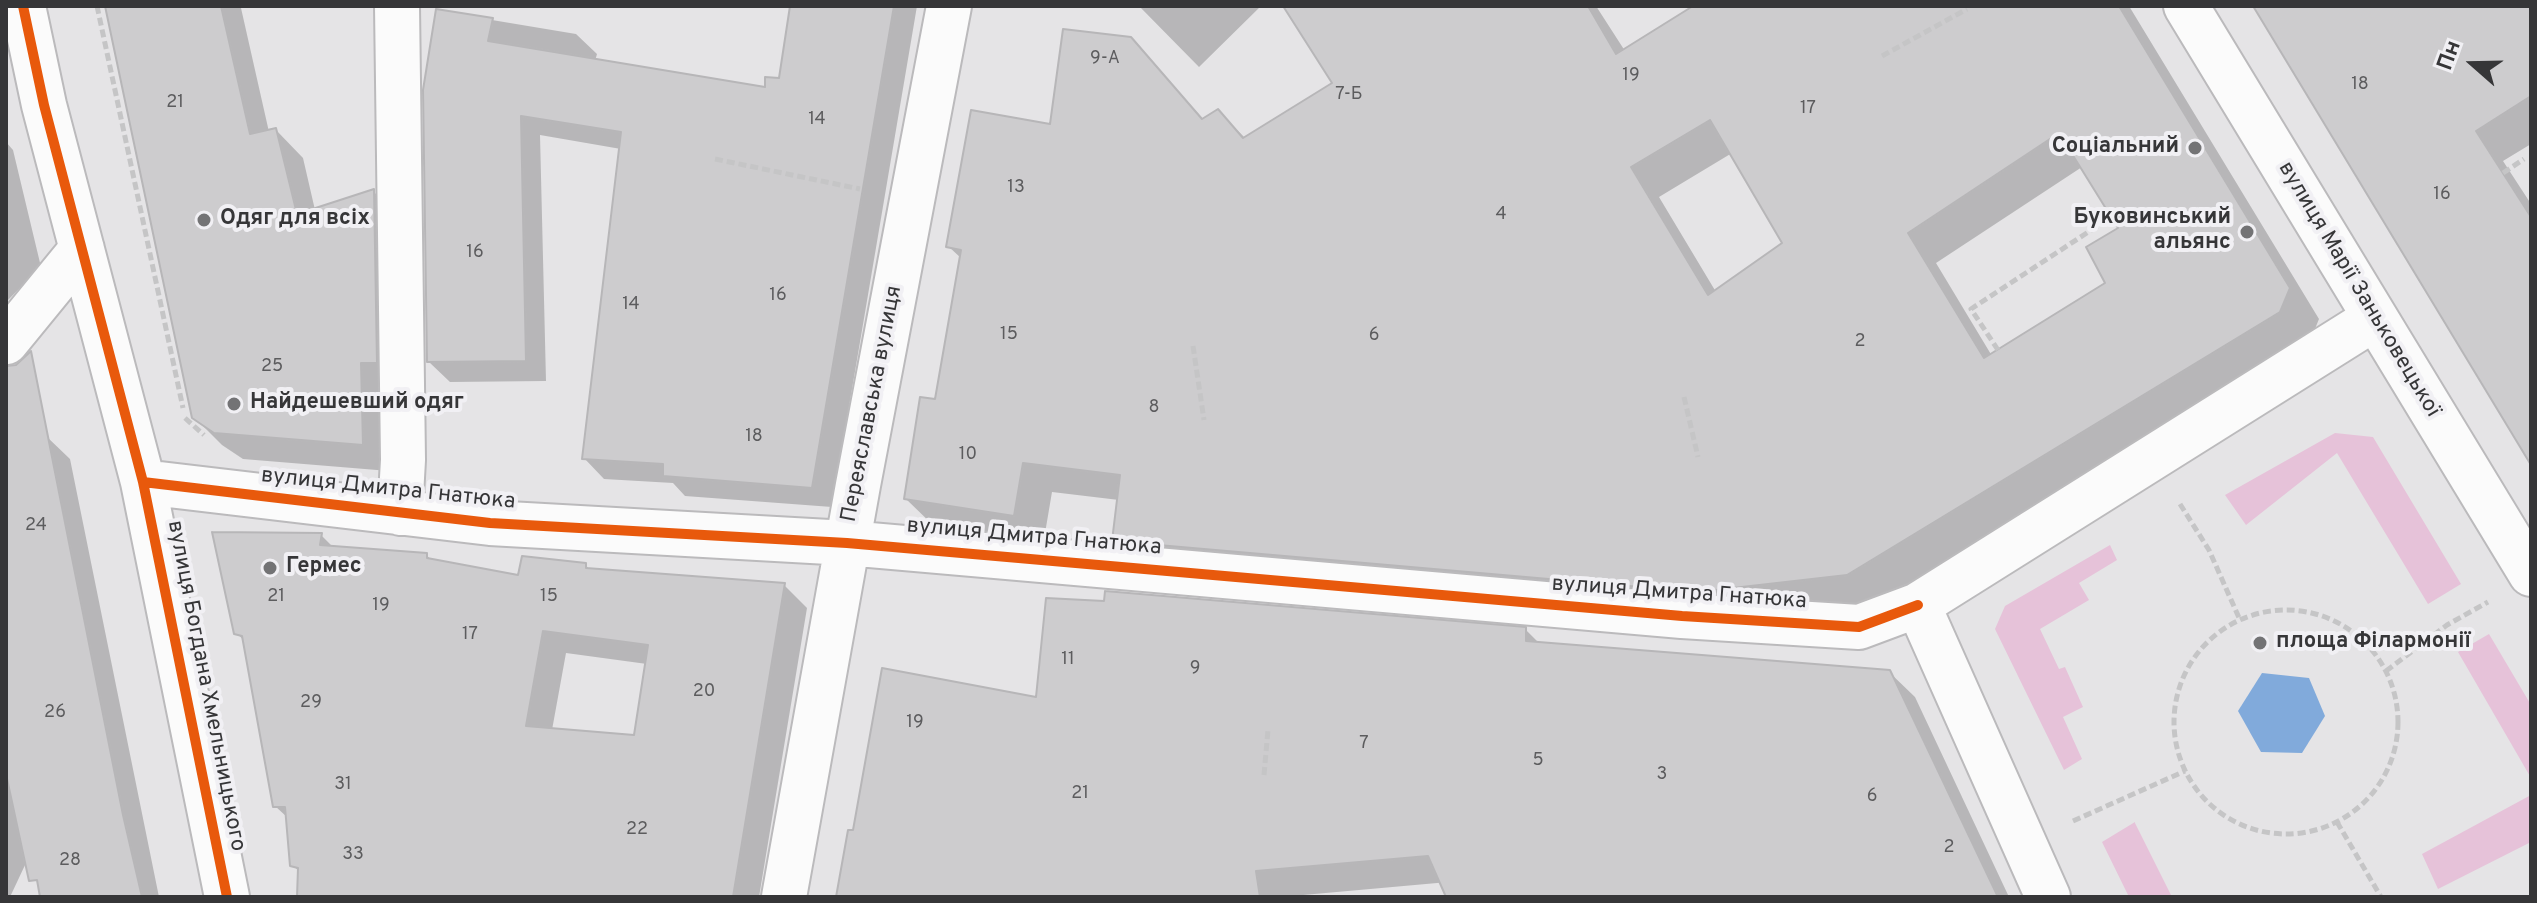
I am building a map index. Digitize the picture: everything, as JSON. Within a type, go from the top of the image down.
[{"type":"street","points":[[6,342],[82,249],[25,100],[23,6]]},
{"type":"street","points":[[397,6],[403,460],[400,513]]},
{"type":"street","name":"Переяславська вулиця","points":[[784,897],[847,543],[949,6]]},
{"type":"street","name":"вулиця Марії Заньковецької","points":[[2186,6],[2375,318],[2514,586]]},
{"type":"street","name":"вулиця Богдана Хмельницького","points":[[82,249],[143,482],[227,897]]},
{"type":"street","points":[[2048,897],[1918,605],[2375,318]]},
{"type":"street","name":"вулиця Дмитра Гнатюка","points":[[143,482],[490,523],[847,543],[1682,616],[1859,627],[1918,605]]},
{"type":"path","points":[[97,6],[186,421],[214,442]]},
{"type":"path","points":[[1882,56],[1967,9]]},
{"type":"path","points":[[715,159],[873,193]]},
{"type":"path","points":[[2503,173],[2524,159]]},
{"type":"path","points":[[1998,350],[1971,309],[2111,217]]},
{"type":"path","points":[[1193,346],[1204,420]]},
{"type":"path","points":[[1684,397],[1698,457]]},
{"type":"path","points":[[2176,497],[2209,550],[2240,620]]},
{"type":"path","points":[[2386,671],[2447,625],[2514,586]]},
{"type":"path","points":[[2279,610],[2325,616],[2363,640],[2386,671],[2395,693],[2399,722],[2393,757],[2382,781],[2367,799],[2337,822],[2292,834],[2257,831],[2228,818],[2212,806],[2185,771],[2174,727],[2181,684],[2206,644],[2240,620],[2279,610]]},
{"type":"path","points":[[1264,775],[1268,730]]},
{"type":"path","points":[[2025,849],[2064,825],[2185,771]]},
{"type":"path","points":[[2337,822],[2381,897]]},
{"type":"shaded area","points":[[2335,433],[2373,437],[2461,584],[2428,604],[2337,453],[2246,525],[2225,495]]},
{"type":"shaded area","points":[[2110,545],[2117,560],[2079,583],[2089,600],[2040,629],[2059,669],[2065,667],[2083,707],[2063,717],[2082,759],[2064,770],[1995,629],[2005,606]]},
{"type":"shaded area","points":[[2489,634],[2531,705],[2531,778],[2458,652]]},
{"type":"shaded area","points":[[2531,795],[2531,842],[2438,889],[2422,854]]},
{"type":"shaded area","points":[[2135,822],[2172,897],[2129,897],[2102,842]]},
{"type":"water","points":[[2262,673],[2309,678],[2325,716],[2302,753],[2261,752],[2238,711]]},
{"type":"building","points":[[105,6],[221,6],[250,134],[276,128],[297,214],[374,189],[377,363],[361,363],[363,445],[214,433],[192,418]]},
{"type":"building","points":[[790,6],[894,6],[812,488],[663,476],[663,464],[582,459],[621,132],[521,116],[526,361],[427,362],[423,90],[436,9],[493,18],[488,41],[765,87],[765,77],[779,78]]},
{"type":"building","points":[[1283,6],[1588,6],[1616,54],[1693,6],[2119,6],[2290,288],[2280,312],[1847,575],[1698,592],[1112,541],[1120,475],[1023,463],[1014,516],[904,499],[920,397],[935,399],[961,250],[946,247],[971,110],[1050,124],[1063,29],[1131,37],[1202,119],[1218,109],[1243,138],[1332,83]],"holes":[[[1710,120],[1782,243],[1708,295],[1631,167]],[[2059,133],[2118,228],[2086,247],[2105,283],[1984,358],[1908,233]]]},
{"type":"building","points":[[2253,6],[2531,6],[2531,96],[2476,131],[2531,217],[2531,465]]},
{"type":"building","points":[[31,351],[142,897],[40,897],[37,880],[29,881],[6,774],[6,366],[16,365]]},
{"type":"building","points":[[212,532],[322,533],[320,545],[427,553],[427,558],[518,575],[522,556],[586,563],[586,568],[785,583],[733,897],[297,897],[298,868],[290,866],[285,807],[273,807],[242,636],[234,634]],"holes":[[[543,631],[648,645],[634,735],[526,726]]]},
{"type":"building","points":[[1105,591],[1526,627],[1526,641],[1890,670],[1998,897],[1446,897],[1428,856],[1256,871],[1260,897],[836,897],[848,830],[853,830],[882,668],[1036,697],[1046,598],[1104,601]]},
{"type":"cycle path","points":[[23,6],[44,105],[143,482],[227,897]]},
{"type":"cycle path","points":[[143,482],[490,523],[847,543],[1682,616],[1859,627],[1918,605]]},
{"type":"place","name":"Соціальний","points":[[2195,148]]},
{"type":"place","name":"Одяг для всіх","points":[[204,220]]},
{"type":"place","name":"Буковинський альянс","points":[[2247,232]]},
{"type":"place","name":"Найдешевший одяг","points":[[234,404]]},
{"type":"place","name":"Гермес","points":[[270,568]]},
{"type":"place","name":"площа Філармонії","points":[[2260,643]]}]
